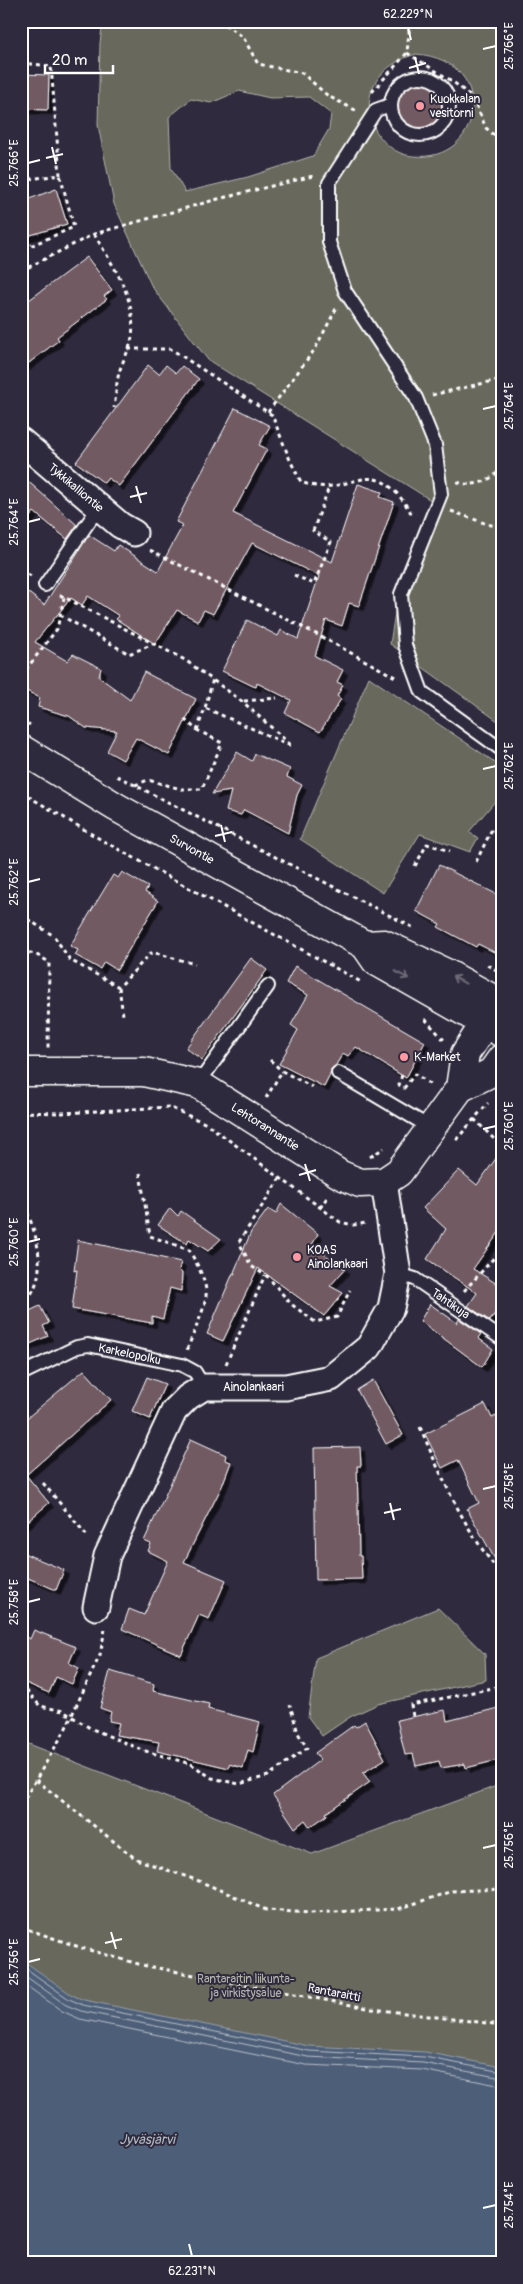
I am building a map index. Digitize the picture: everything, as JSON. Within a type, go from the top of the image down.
[{"type":"street","name":"Tykkikalliontie","points":[[21,441],[120,525],[134,533]]},
{"type":"street","name":"Survontie","points":[[29,739],[116,807],[365,945],[384,944],[446,973],[498,1019]]},
{"type":"street","points":[[460,1088],[465,1054],[498,1019]]},
{"type":"street","points":[[384,1182],[399,1172],[460,1088],[492,1072],[502,1058]]},
{"type":"street","name":"Lehtorannantie","points":[[21,1072],[144,1072],[198,1084],[341,1175],[360,1183],[384,1182]]},
{"type":"street","name":"Ainolankaari","points":[[200,1380],[286,1387],[331,1378],[369,1347],[391,1308],[398,1274],[384,1182]]},
{"type":"street","points":[[101,1618],[107,1556],[174,1411],[188,1397],[200,1380]]},
{"type":"lane","points":[[390,104],[395,122],[402,130],[421,136],[431,134],[440,128],[446,120],[449,111],[446,92],[440,84],[422,77],[412,78],[403,82],[397,88],[390,104],[376,110],[329,183],[329,242],[345,291],[416,398],[436,445],[441,494],[401,594],[405,645],[422,692],[502,750]]},
{"type":"lane","points":[[44,585],[99,507]]},
{"type":"lane","points":[[198,1084],[268,986]]},
{"type":"lane","points":[[338,1073],[431,1128]]},
{"type":"lane","name":"Tahtikuja","points":[[398,1274],[415,1279],[502,1339]]},
{"type":"lane","name":"Karkelopolku","points":[[21,1374],[77,1347],[88,1345],[182,1365],[200,1380]]},
{"type":"path","points":[[209,21],[226,25],[244,37],[258,64],[302,73],[328,96],[359,112],[364,104]]},
{"type":"path","points":[[369,96],[407,54],[410,21]]},
{"type":"path","points":[[407,54],[452,81],[473,98],[486,128],[502,142]]},
{"type":"path","points":[[21,64],[51,66],[60,175],[74,227],[21,250]]},
{"type":"path","points":[[21,271],[94,234],[218,199],[338,170]]},
{"type":"path","points":[[21,180],[60,175]]},
{"type":"path","points":[[94,234],[119,274],[132,309],[132,337],[119,372],[114,408]]},
{"type":"path","points":[[268,412],[315,349],[345,291]]},
{"type":"path","points":[[128,349],[171,349],[272,415],[301,482],[317,488],[365,478],[376,478],[395,489],[412,513],[430,521]]},
{"type":"path","points":[[416,398],[502,379]]},
{"type":"path","points":[[438,474],[466,485],[492,479],[502,468]]},
{"type":"path","points":[[294,575],[314,584],[331,542],[314,531],[329,487]]},
{"type":"path","points":[[437,505],[490,525],[502,525]]},
{"type":"path","points":[[134,533],[152,552],[318,635],[422,692]]},
{"type":"path","points":[[44,585],[64,598],[185,660],[243,702],[292,746],[205,708]]},
{"type":"path","points":[[21,676],[57,629],[64,598]]},
{"type":"path","points":[[60,615],[129,654],[153,644]]},
{"type":"path","points":[[197,730],[213,679]]},
{"type":"path","points":[[243,702],[277,698]]},
{"type":"path","points":[[21,719],[29,739]]},
{"type":"path","points":[[135,785],[148,780],[181,788],[202,789],[222,743],[197,730],[184,719]]},
{"type":"path","points":[[114,774],[424,933]]},
{"type":"path","points":[[21,792],[105,842],[362,983]]},
{"type":"path","points":[[476,862],[491,831],[502,834]]},
{"type":"path","points":[[415,866],[427,844],[450,851]]},
{"type":"path","points":[[21,915],[54,936],[70,960],[119,987]]},
{"type":"path","points":[[21,951],[35,954],[49,962],[48,1057]]},
{"type":"path","points":[[119,987],[152,952],[195,964]]},
{"type":"path","points":[[483,963],[502,972]]},
{"type":"path","points":[[119,987],[123,1015]]},
{"type":"path","points":[[422,1016],[445,1042],[465,1054]]},
{"type":"path","points":[[270,1060],[282,1071],[312,1086]]},
{"type":"path","points":[[262,1106],[282,1071]]},
{"type":"path","points":[[402,1075],[399,1085],[404,1088],[415,1074],[431,1085]]},
{"type":"path","points":[[474,1119],[502,1148]]},
{"type":"path","points":[[140,1173],[150,1236],[189,1250],[199,1269],[206,1291],[205,1302],[182,1365]]},
{"type":"path","points":[[280,1178],[239,1242],[251,1266],[265,1275],[290,1304],[315,1322],[337,1317],[350,1290]]},
{"type":"path","points":[[21,1198],[39,1247],[36,1285],[29,1300],[21,1306]]},
{"type":"path","points":[[365,1223],[367,1233]]},
{"type":"path","points":[[451,1304],[502,1249]]},
{"type":"path","points":[[226,1365],[265,1275]]},
{"type":"path","points":[[200,1380],[226,1365],[236,1365]]},
{"type":"path","points":[[420,1427],[435,1462],[482,1550],[498,1570],[502,1569]]},
{"type":"path","points":[[43,1483],[107,1556]]},
{"type":"path","points":[[21,1805],[71,1717],[100,1655],[101,1618]]},
{"type":"path","points":[[413,1716],[411,1705],[502,1686]]},
{"type":"path","points":[[26,1690],[40,1706],[63,1712],[142,1750],[191,1764],[212,1778],[239,1784],[268,1776],[307,1748],[298,1733],[290,1705]]},
{"type":"path","points":[[36,1780],[136,1859],[199,1881],[266,1910],[311,1913],[398,1909],[452,1891],[502,1889]]},
{"type":"path","name":"Rantaraitti","points":[[21,1927],[82,1948],[142,1965],[372,2009],[502,2024]]},
{"type":"green space","points":[[103,21],[502,21],[502,724],[390,644],[400,581],[432,501],[208,360],[152,287],[114,204],[98,125],[100,43]],"holes":[[[416,54],[443,60],[461,74],[470,91],[472,110],[467,129],[455,144],[437,154],[413,156],[396,151],[378,134],[370,116],[369,103],[376,81],[392,65]],[[239,91],[270,98],[309,97],[331,114],[329,129],[313,156],[248,177],[185,192],[171,168],[169,117],[191,99],[211,103]]]},
{"type":"green space","points":[[369,677],[502,767],[502,793],[469,832],[478,838],[470,852],[420,834],[383,893],[300,839]]},
{"type":"green space","points":[[438,1608],[485,1654],[486,1680],[378,1704],[350,1717],[322,1736],[308,1717],[316,1658]]},
{"type":"green space","name":"Rantaraitin liikunta- ja virkistysalue","points":[[21,1741],[312,1854],[502,1784],[502,2155],[21,2057]]},
{"type":"water","name":"Jyväsjärvi","points":[[21,1959],[72,1995],[84,2000],[309,2046],[425,2052],[502,2067],[502,2263],[21,2263]]},
{"type":"building","points":[[21,74],[49,75],[48,110],[21,109]]},
{"type":"building","name":"Kuokkalan vesitorni","points":[[415,82],[432,85],[443,98],[441,117],[436,123],[425,130],[406,126],[397,113],[396,100],[400,92]]},
{"type":"building","points":[[56,189],[67,224],[21,238],[21,202]]},
{"type":"building","points":[[87,257],[112,290],[104,296],[107,299],[57,337],[59,340],[21,369],[21,306]]},
{"type":"building","points":[[148,365],[159,374],[166,365],[176,373],[182,366],[199,379],[119,486],[108,478],[104,483],[76,462]]},
{"type":"building","points":[[235,408],[270,426],[259,445],[267,449],[233,513],[332,562],[358,484],[382,492],[380,497],[394,502],[359,606],[349,603],[342,626],[326,620],[315,656],[343,670],[337,682],[343,685],[337,696],[341,699],[320,732],[285,713],[291,700],[257,683],[256,687],[253,686],[222,671],[247,620],[278,636],[281,630],[298,639],[319,576],[252,543],[213,614],[204,610],[198,621],[177,610],[155,644],[116,619],[119,616],[88,596],[82,605],[71,598],[35,642],[67,661],[73,654],[101,668],[99,677],[130,700],[144,672],[196,699],[169,755],[136,738],[123,760],[107,751],[117,731],[86,728],[69,716],[38,707],[40,698],[21,688],[21,587],[44,605],[89,535],[114,551],[118,545],[158,571],[183,525],[176,522]]},
{"type":"building","points":[[21,475],[77,525],[67,539],[34,512],[21,527]]},
{"type":"building","points":[[237,752],[252,761],[255,754],[290,769],[287,777],[302,785],[297,795],[288,833],[244,810],[241,815],[226,811],[231,791],[212,794]]},
{"type":"building","points":[[439,865],[502,897],[502,956],[478,944],[476,947],[438,927],[440,924],[416,911]]},
{"type":"building","points":[[122,872],[148,887],[145,892],[158,901],[117,970],[104,962],[100,969],[75,955],[78,950],[70,946],[113,875],[118,878]]},
{"type":"building","points":[[251,958],[267,970],[202,1060],[186,1048]]},
{"type":"building","points":[[295,966],[425,1042],[406,1078],[356,1047],[348,1056],[343,1053],[336,1065],[331,1069],[324,1087],[279,1064],[298,1030],[291,1025],[308,995],[286,983]]},
{"type":"building","points":[[502,1150],[502,1228],[473,1269],[502,1287],[502,1302],[490,1321],[468,1306],[477,1293],[427,1259],[446,1229],[423,1208],[459,1170],[477,1185]]},
{"type":"building","name":"KOAS Ainolankaari","points":[[281,1204],[318,1234],[312,1245],[345,1269],[330,1286],[343,1293],[324,1316],[258,1268],[223,1341],[207,1334],[233,1273],[235,1274],[234,1272],[251,1232],[268,1209],[276,1214]]},
{"type":"building","points":[[170,1208],[178,1216],[181,1211],[221,1239],[208,1251],[189,1239],[187,1244],[158,1225]]},
{"type":"building","points":[[78,1240],[181,1262],[179,1270],[182,1273],[181,1291],[170,1288],[163,1319],[152,1316],[152,1323],[72,1309],[77,1270],[74,1271]]},
{"type":"building","points":[[430,1304],[457,1323],[459,1319],[481,1334],[478,1338],[493,1349],[482,1367],[420,1321]]},
{"type":"building","points":[[40,1306],[49,1323],[43,1326],[48,1336],[21,1348],[21,1315]]},
{"type":"building","points":[[84,1370],[111,1400],[26,1475],[49,1503],[21,1527],[21,1423]]},
{"type":"building","points":[[147,1377],[165,1384],[150,1419],[132,1411]]},
{"type":"building","points":[[373,1380],[403,1435],[386,1444],[357,1390]]},
{"type":"building","points":[[485,1404],[492,1418],[496,1416],[502,1428],[502,1572],[467,1509],[479,1503],[458,1460],[442,1468],[425,1434]]},
{"type":"building","points":[[191,1439],[226,1455],[225,1460],[231,1462],[222,1486],[184,1562],[226,1580],[209,1619],[199,1615],[181,1655],[122,1629],[129,1609],[144,1615],[168,1561],[148,1551],[151,1544],[144,1541]]},
{"type":"building","points":[[360,1447],[361,1466],[357,1466],[359,1556],[361,1556],[362,1579],[316,1580],[314,1448]]},
{"type":"building","points":[[21,1552],[64,1570],[56,1590],[21,1575]]},
{"type":"building","points":[[34,1630],[76,1647],[69,1663],[79,1668],[72,1684],[56,1677],[49,1693],[21,1681],[21,1635],[30,1639]]},
{"type":"building","points":[[110,1671],[154,1684],[153,1691],[209,1704],[208,1709],[260,1722],[253,1752],[248,1750],[243,1768],[229,1764],[229,1768],[157,1751],[159,1742],[116,1735],[119,1723],[109,1721],[111,1712],[100,1708]]},
{"type":"building","points":[[502,1707],[502,1759],[466,1768],[465,1764],[441,1768],[439,1761],[416,1766],[413,1754],[405,1755],[397,1720],[445,1710],[447,1721]]},
{"type":"building","points":[[365,1721],[385,1759],[363,1773],[370,1782],[326,1813],[327,1815],[310,1827],[305,1820],[295,1828],[273,1795],[320,1760],[315,1753],[354,1725],[356,1727]]},
{"type":"place","name":"Kuokkalan vesitorni","points":[[420,106]]},
{"type":"place","name":"K-Market","points":[[404,1057]]},
{"type":"place","name":"KOAS Ainolankaari","points":[[297,1257]]}]
